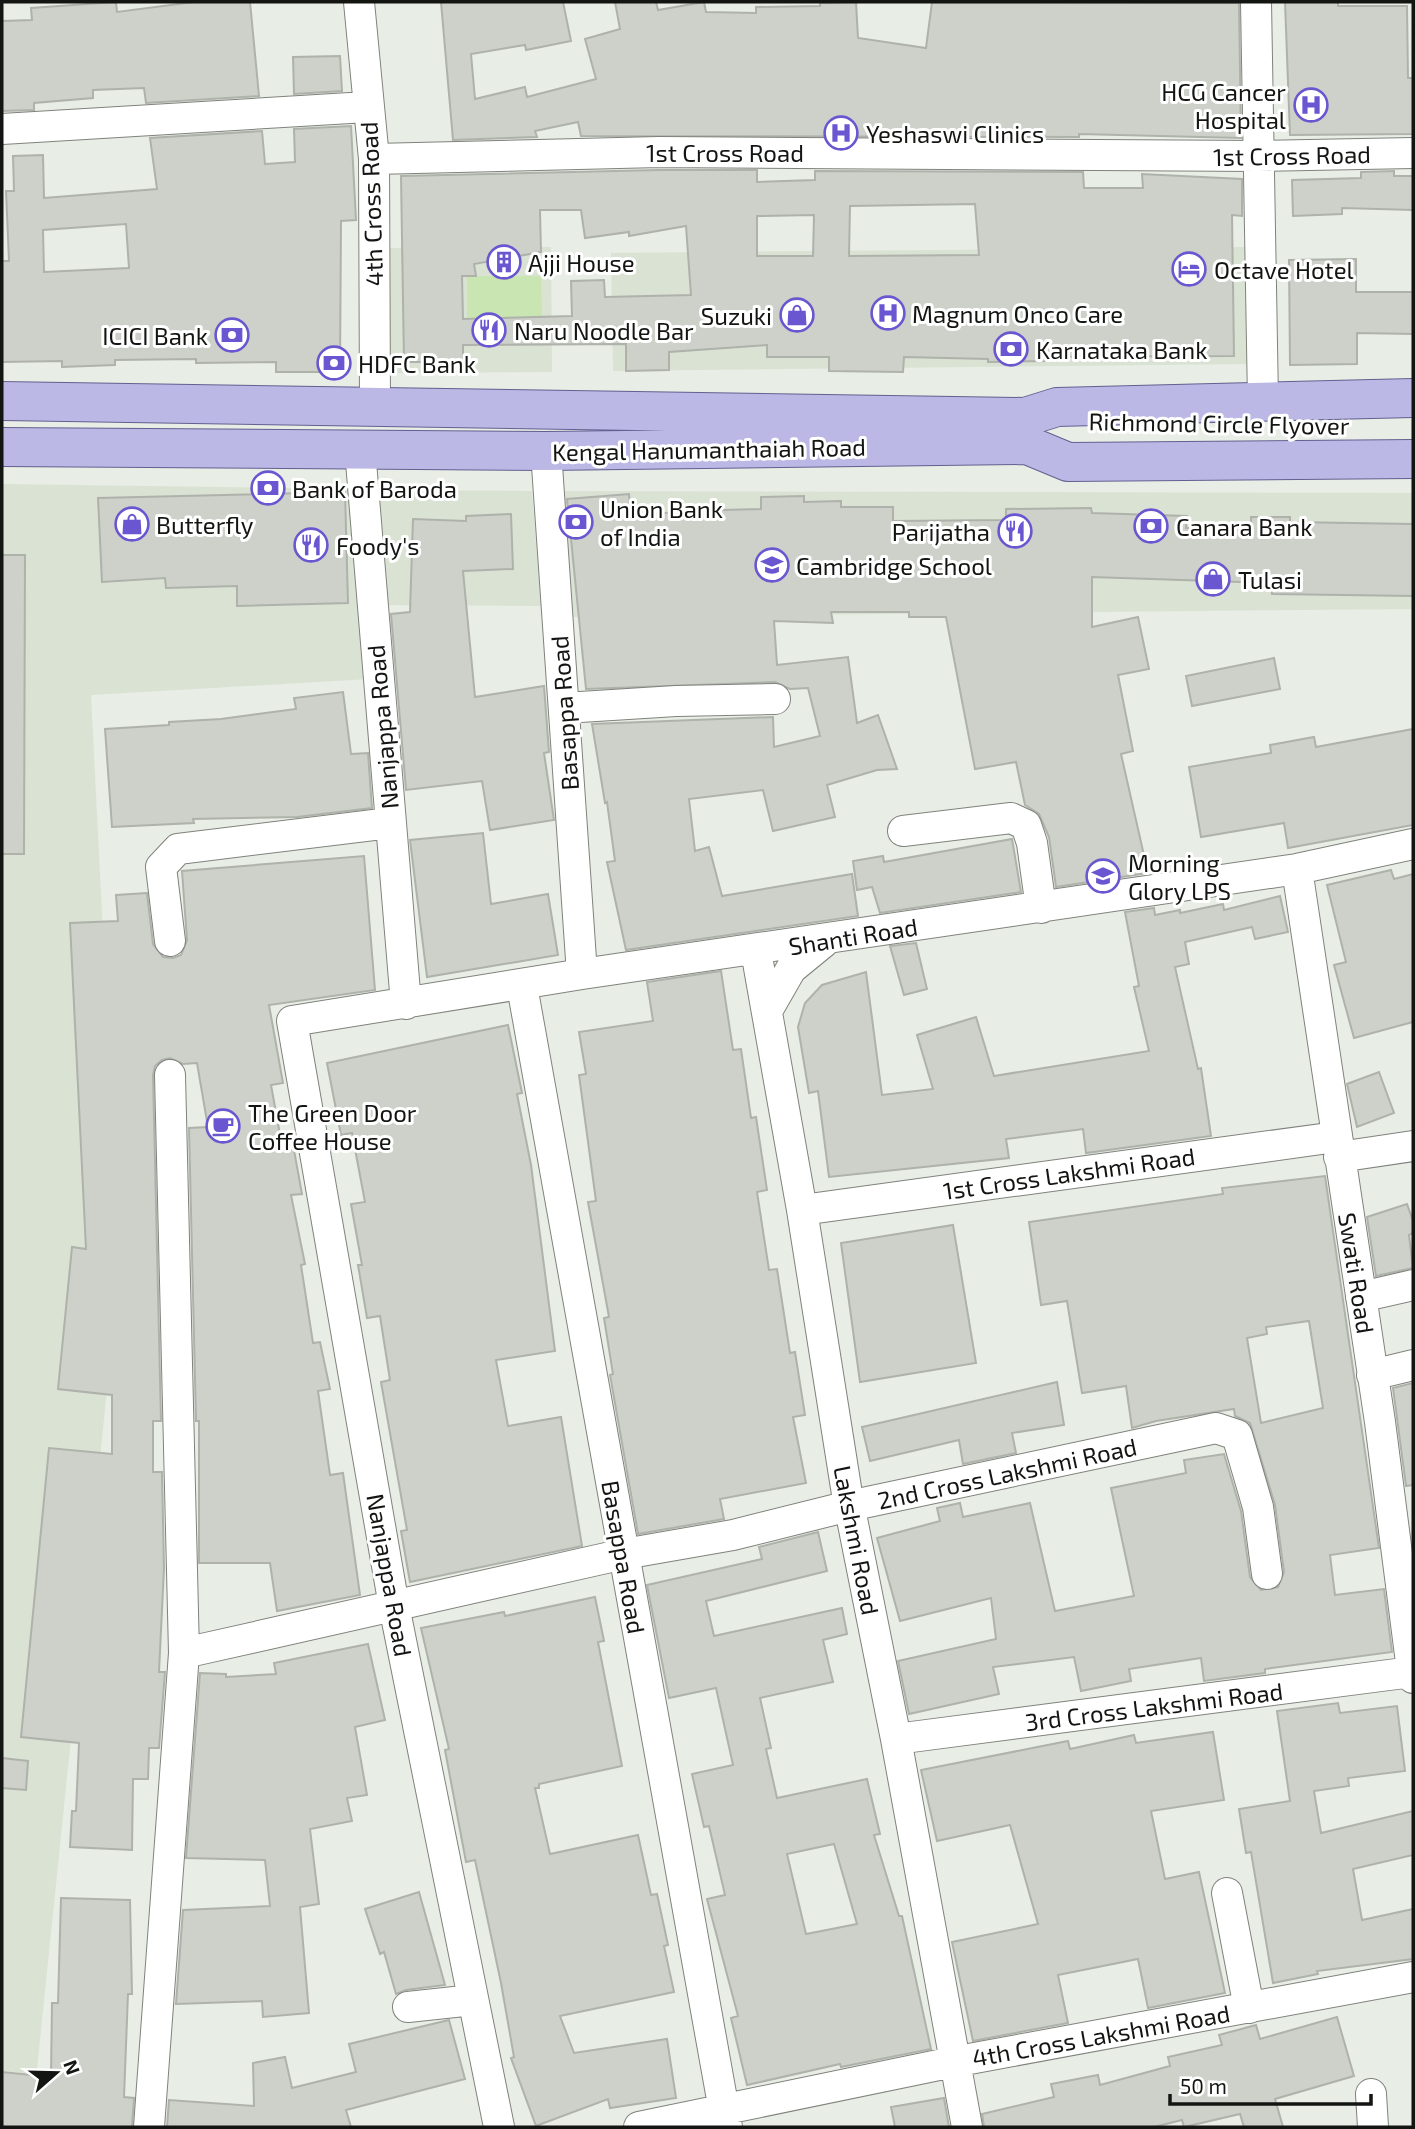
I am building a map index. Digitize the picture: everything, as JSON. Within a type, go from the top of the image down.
[{"type":"main road","name":"Kengal Hanumanthaiah Road","points":[[2,447],[546,451],[1026,431],[1058,407],[1413,398]]},
{"type":"main road","name":"Kengal Hanumanthaiah Road","points":[[2,401],[376,406],[1026,431],[1069,462],[1413,459]]},
{"type":"main road","name":"Richmond Circle Flyover","points":[[1026,431],[1413,425]]},
{"type":"main road","name":"Richmond Circle Flyover","points":[[1075,430],[1413,440]]},
{"type":"street","points":[[1256,2],[1264,401]]},
{"type":"street","name":"4th Cross Road","points":[[368,3],[367,107],[374,159],[376,406]]},
{"type":"street","points":[[2,129],[367,107]]},
{"type":"street","name":"1st Cross Road","points":[[374,159],[659,152],[1258,156],[1413,153]]},
{"type":"street","name":"Nanjappa Road","points":[[360,450],[406,1004]]},
{"type":"street","name":"Basappa Road","points":[[546,451],[582,974]]},
{"type":"street","points":[[564,708],[775,699]]},
{"type":"street","points":[[903,831],[1011,818],[1026,825],[1032,843],[1041,908]]},
{"type":"street","points":[[170,941],[161,867],[178,849],[390,823]]},
{"type":"street","name":"Shanti Road","points":[[292,1021],[522,986],[582,974],[756,951],[1297,869],[1413,844]]},
{"type":"street","name":"Swati Road","points":[[1297,869],[1372,1375],[1401,1496],[1413,1675]]},
{"type":"street","points":[[767,1011],[791,969],[827,940]]},
{"type":"street","name":"Lakshmi Road","points":[[756,951],[802,1210],[849,1506],[896,1740],[967,2127]]},
{"type":"street","name":"Basappa Road","points":[[522,986],[725,2119]]},
{"type":"street","name":"Nanjappa Road","points":[[292,1021],[394,1606],[499,2127]]},
{"type":"street","points":[[149,2127],[184,1653],[170,1075]]},
{"type":"street","name":"1st Cross Lakshmi Road","points":[[802,1210],[1338,1147],[1413,1146]]},
{"type":"street","points":[[1361,1297],[1413,1285]]},
{"type":"street","points":[[1372,1375],[1413,1365]]},
{"type":"street","name":"2nd Cross Lakshmi Road","points":[[184,1653],[624,1554],[733,1535],[849,1506],[1216,1428],[1237,1435],[1258,1507],[1267,1574]]},
{"type":"street","name":"3rd Cross Lakshmi Road","points":[[896,1740],[1413,1675]]},
{"type":"street","name":"4th Cross Lakshmi Road","points":[[1227,1893],[1248,2008]]},
{"type":"street","name":"4th Cross Lakshmi Road","points":[[639,2127],[725,2119],[953,2062],[1413,1977]]},
{"type":"street","points":[[408,2007],[473,2000]]},
{"type":"street","points":[[1371,2094],[1373,2127]]},
{"type":"shaded area","points":[[551,247],[552,372],[389,373],[388,248]]},
{"type":"shaded area","points":[[1247,247],[1248,364],[613,371],[611,253]]},
{"type":"shaded area","points":[[2,484],[354,489],[370,679],[91,695],[108,1034],[124,1225],[31,2127],[2,2127]]},
{"type":"shaded area","points":[[368,490],[532,491],[541,606],[377,605]]},
{"type":"shaded area","points":[[559,491],[1413,493],[1413,609],[572,617]]},
{"type":"green space","points":[[467,276],[541,276],[542,318],[467,319]]},
{"type":"building","points":[[116,2],[117,12],[194,2],[250,2],[259,96],[146,103],[144,88],[93,90],[93,98],[34,103],[34,110],[2,111],[2,21],[32,20],[31,8]]},
{"type":"building","points":[[441,2],[563,2],[571,41],[526,50],[525,45],[471,54],[475,99],[525,87],[527,97],[596,79],[585,39],[620,29],[615,2],[656,2],[658,10],[704,2],[706,12],[756,13],[756,7],[820,6],[820,3],[856,2],[858,38],[926,48],[932,2],[1239,3],[1241,138],[1079,134],[1079,137],[581,136],[578,122],[535,131],[537,137],[453,140]]},
{"type":"building","points":[[1285,2],[1338,2],[1338,6],[1407,6],[1408,78],[1413,78],[1413,134],[1290,135]]},
{"type":"building","points":[[340,56],[342,91],[294,94],[293,57]]},
{"type":"building","points":[[351,126],[356,220],[341,221],[340,372],[276,372],[276,362],[196,363],[196,359],[115,360],[115,365],[62,367],[62,361],[2,362],[2,261],[9,261],[6,191],[14,191],[13,156],[43,155],[44,198],[157,189],[150,138],[262,131],[265,164],[295,162],[294,129]],"holes":[[[126,224],[129,268],[44,272],[43,230]]]},
{"type":"building","points":[[757,170],[757,182],[815,180],[815,171],[1083,172],[1084,188],[1143,188],[1142,174],[1242,179],[1242,216],[1232,215],[1234,356],[1045,357],[1045,361],[988,362],[988,359],[904,357],[903,372],[829,371],[829,357],[767,357],[767,345],[669,352],[669,370],[626,371],[626,344],[463,345],[463,362],[404,362],[401,176]],"holes":[[[975,204],[979,255],[849,256],[850,206]],[[540,210],[581,210],[585,238],[629,232],[629,236],[686,226],[691,295],[605,297],[604,280],[571,281],[572,316],[463,319],[462,276],[476,276],[474,264],[541,252]],[[814,215],[813,256],[757,256],[757,216]]]},
{"type":"building","points":[[1394,171],[1394,176],[1413,176],[1413,210],[1342,208],[1342,214],[1293,216],[1292,180],[1361,178],[1361,172]]},
{"type":"building","points":[[1356,259],[1356,292],[1413,292],[1413,334],[1357,333],[1357,364],[1290,365],[1289,260]]},
{"type":"building","points":[[345,492],[348,603],[237,606],[237,586],[166,588],[165,578],[102,582],[98,498]]},
{"type":"building","points":[[629,494],[631,517],[682,511],[761,509],[761,497],[804,496],[804,502],[841,501],[841,507],[893,507],[893,521],[1006,520],[1006,509],[1091,508],[1092,513],[1187,516],[1186,528],[1251,526],[1251,517],[1290,517],[1290,522],[1413,524],[1413,596],[1272,594],[1271,583],[1092,577],[1092,627],[1138,617],[1149,669],[1118,675],[1133,751],[1121,754],[1148,873],[1056,887],[1049,837],[1039,814],[1025,805],[1016,762],[975,769],[946,617],[909,617],[909,612],[831,612],[833,623],[774,621],[777,665],[848,657],[857,723],[878,715],[897,769],[877,770],[827,785],[835,817],[773,831],[763,790],[689,799],[695,851],[709,847],[722,896],[852,874],[858,916],[626,950],[607,862],[615,861],[592,724],[773,717],[774,747],[820,736],[808,688],[790,689],[775,682],[586,689],[567,499]]},
{"type":"building","points":[[511,514],[513,569],[463,571],[475,697],[544,686],[549,752],[544,753],[554,820],[490,830],[482,781],[406,790],[391,614],[410,612],[413,519],[466,521],[466,516]]},
{"type":"building","points":[[2,555],[25,555],[24,854],[2,854]]},
{"type":"building","points":[[1274,658],[1280,689],[1192,706],[1186,676]]},
{"type":"building","points":[[343,692],[351,754],[368,753],[372,808],[297,817],[193,819],[194,823],[112,827],[105,729],[169,725],[169,722],[221,719],[296,709],[294,698]]},
{"type":"building","points":[[1413,729],[1413,825],[1288,848],[1284,823],[1201,837],[1189,767],[1271,753],[1270,745],[1314,737],[1316,747]]},
{"type":"building","points":[[483,833],[491,904],[548,894],[558,955],[427,977],[410,840]]},
{"type":"building","points":[[1012,839],[1021,892],[880,913],[872,887],[857,890],[853,861],[883,856],[884,862]]},
{"type":"building","points":[[364,856],[375,990],[269,1005],[283,1083],[271,1085],[281,1140],[292,1139],[302,1194],[291,1195],[305,1264],[301,1265],[313,1343],[320,1342],[330,1389],[318,1391],[330,1475],[343,1473],[360,1595],[277,1611],[270,1563],[199,1563],[199,1421],[196,1421],[189,1128],[208,1127],[197,1063],[183,1064],[170,1058],[162,1060],[155,1066],[153,1075],[161,1421],[153,1421],[153,1472],[162,1472],[164,1568],[159,1672],[165,1672],[159,1748],[149,1748],[148,1779],[133,1779],[132,1850],[70,1847],[72,1811],[76,1811],[79,1743],[21,1737],[49,1448],[112,1454],[112,1395],[58,1389],[72,1247],[86,1249],[70,923],[118,921],[116,895],[147,893],[153,944],[163,957],[173,958],[181,955],[187,940],[182,871]]},
{"type":"building","points":[[1391,870],[1394,879],[1413,874],[1413,1022],[1354,1038],[1334,965],[1346,962],[1327,885]]},
{"type":"building","points":[[1280,896],[1288,932],[1255,939],[1252,927],[1185,942],[1189,964],[1175,967],[1198,1069],[1201,1068],[1211,1136],[1086,1153],[1083,1129],[1006,1139],[1009,1158],[829,1177],[818,1091],[809,1093],[798,1027],[805,1003],[822,985],[866,972],[882,1095],[933,1089],[917,1035],[976,1017],[994,1076],[1149,1051],[1134,987],[1139,986],[1125,912],[1154,908],[1155,915],[1180,910],[1180,913],[1223,904],[1224,910]]},
{"type":"building","points":[[916,943],[927,989],[904,995],[890,946]]},
{"type":"building","points":[[721,971],[733,1050],[741,1049],[751,1118],[756,1117],[767,1190],[757,1192],[769,1270],[777,1269],[790,1353],[795,1352],[805,1415],[793,1417],[806,1483],[720,1499],[724,1519],[638,1534],[610,1375],[613,1374],[604,1318],[609,1317],[588,1202],[596,1201],[579,1075],[586,1074],[579,1032],[653,1021],[647,982]]},
{"type":"building","points":[[508,1025],[522,1093],[517,1094],[531,1165],[555,1351],[496,1360],[508,1426],[561,1417],[582,1546],[410,1582],[401,1531],[407,1530],[381,1382],[390,1380],[380,1316],[367,1318],[358,1265],[362,1265],[351,1204],[365,1202],[352,1133],[341,1135],[327,1063]]},
{"type":"building","points":[[1379,1072],[1394,1113],[1357,1127],[1347,1084]]},
{"type":"building","points":[[1325,1176],[1379,1548],[1330,1555],[1335,1595],[1384,1589],[1392,1652],[1265,1669],[1265,1673],[1204,1681],[1201,1658],[1129,1669],[1131,1681],[1081,1691],[1074,1657],[993,1667],[999,1694],[909,1714],[898,1661],[996,1639],[991,1598],[900,1621],[877,1538],[940,1521],[937,1508],[960,1503],[963,1517],[1030,1503],[1055,1611],[1134,1596],[1111,1488],[1186,1473],[1184,1460],[1224,1454],[1241,1511],[1250,1577],[1261,1590],[1278,1587],[1284,1572],[1275,1505],[1250,1423],[1235,1416],[1234,1409],[1156,1421],[1132,1428],[1126,1386],[1082,1393],[1067,1301],[1041,1305],[1029,1222],[1223,1194],[1222,1188]],"holes":[[[1309,1321],[1323,1408],[1261,1423],[1247,1338],[1267,1334],[1266,1327]]]},
{"type":"building","points":[[1407,1204],[1413,1221],[1413,1233],[1409,1235],[1413,1268],[1376,1276],[1367,1217]]},
{"type":"building","points":[[953,1225],[976,1363],[860,1382],[841,1243]]},
{"type":"building","points":[[1057,1382],[1064,1425],[1012,1433],[1016,1453],[963,1464],[959,1440],[870,1461],[862,1427]]},
{"type":"building","points":[[1413,1383],[1413,1485],[1406,1486],[1393,1388]]},
{"type":"building","points":[[818,1532],[827,1571],[706,1601],[714,1636],[842,1608],[847,1634],[823,1640],[833,1682],[760,1698],[771,1748],[766,1749],[777,1798],[867,1779],[880,1834],[874,1835],[899,1916],[902,1916],[931,2049],[841,2067],[840,2064],[747,2085],[731,2018],[738,2016],[707,1899],[725,1895],[709,1826],[704,1827],[692,1774],[733,1765],[716,1688],[669,1698],[647,1585],[762,1559],[759,1547]],"holes":[[[834,1844],[857,1924],[806,1934],[787,1854]]]},
{"type":"building","points":[[595,1597],[604,1641],[598,1642],[622,1766],[539,1784],[539,1788],[535,1788],[550,1854],[638,1835],[651,1895],[657,1894],[668,1945],[664,1946],[674,1992],[560,2016],[574,2053],[667,2039],[676,2098],[610,2108],[608,2099],[536,2126],[511,2058],[514,2057],[501,1983],[475,1860],[466,1862],[445,1750],[449,1749],[421,1628],[504,1612],[505,1616]]},
{"type":"building","points":[[368,1644],[385,1720],[355,1727],[367,1795],[347,1798],[352,1821],[310,1829],[319,1904],[300,1907],[309,2013],[263,2017],[262,2001],[176,2004],[183,1910],[270,1906],[265,1860],[186,1858],[200,1673],[226,1674],[226,1677],[276,1674],[274,1663]]},
{"type":"building","points":[[1338,1703],[1340,1713],[1397,1706],[1405,1771],[1348,1778],[1349,1786],[1314,1791],[1321,1833],[1413,1811],[1413,1855],[1353,1869],[1362,1920],[1413,1909],[1413,1959],[1317,1971],[1318,1974],[1273,1983],[1251,1852],[1246,1853],[1239,1809],[1290,1801],[1277,1711]]},
{"type":"building","points":[[1213,1732],[1224,1800],[1151,1811],[1165,1879],[1199,1872],[1225,1993],[1148,2008],[1138,1959],[1058,1975],[1068,2023],[973,2041],[952,1942],[1038,1924],[1010,1825],[937,1841],[921,1770],[1068,1741],[1070,1749],[1134,1735],[1136,1743]]},
{"type":"building","points":[[2,1758],[28,1761],[26,1790],[2,1788]]},
{"type":"building","points":[[419,1892],[445,1985],[406,1990],[396,1994],[384,1952],[380,1954],[365,1909]]},
{"type":"building","points":[[61,1898],[130,1900],[132,1994],[128,1994],[124,2097],[134,2098],[132,2127],[2,2127],[2,2072],[51,2077],[52,2003],[58,2003]]},
{"type":"building","points":[[1337,2017],[1354,2076],[1275,2099],[1283,2127],[1244,2127],[1240,2114],[1184,2127],[1182,2120],[1154,2127],[984,2127],[982,2114],[1054,2097],[1051,2084],[1098,2075],[1100,2085],[1170,2066],[1168,2057],[1222,2045],[1219,2035],[1256,2025],[1260,2039]]},
{"type":"building","points":[[449,2020],[465,2079],[346,2110],[351,2127],[167,2127],[169,2100],[254,2106],[253,2063],[285,2057],[292,2088],[356,2072],[349,2044]]},
{"type":"building","points":[[944,2098],[949,2127],[895,2127],[891,2107]]},
{"type":"place","name":"HCG Cancer Hospital","points":[[1311,105]]},
{"type":"place","name":"Yeshaswi Clinics","points":[[841,133]]},
{"type":"place","name":"Ajji House","points":[[504,262]]},
{"type":"place","name":"Octave Hotel","points":[[1189,269]]},
{"type":"place","name":"Magnum Onco Care","points":[[888,313]]},
{"type":"place","name":"Suzuki","points":[[797,315]]},
{"type":"place","name":"Naru Noodle Bar","points":[[489,330]]},
{"type":"place","name":"ICICI Bank","points":[[232,335]]},
{"type":"place","name":"Karnataka Bank","points":[[1011,349]]},
{"type":"place","name":"HDFC Bank","points":[[334,363]]},
{"type":"place","name":"Bank of Baroda","points":[[268,488]]},
{"type":"place","name":"Union Bank of India","points":[[576,522]]},
{"type":"place","name":"Butterfly","points":[[132,524]]},
{"type":"place","name":"Canara Bank","points":[[1151,526]]},
{"type":"place","name":"Parijatha","points":[[1015,531]]},
{"type":"place","name":"Foody's","points":[[311,545]]},
{"type":"place","name":"Cambridge School","points":[[772,565]]},
{"type":"place","name":"Tulasi","points":[[1213,579]]},
{"type":"place","name":"Morning Glory LPS","points":[[1103,876]]},
{"type":"place","name":"The Green Door Coffee House","points":[[223,1126]]}]
